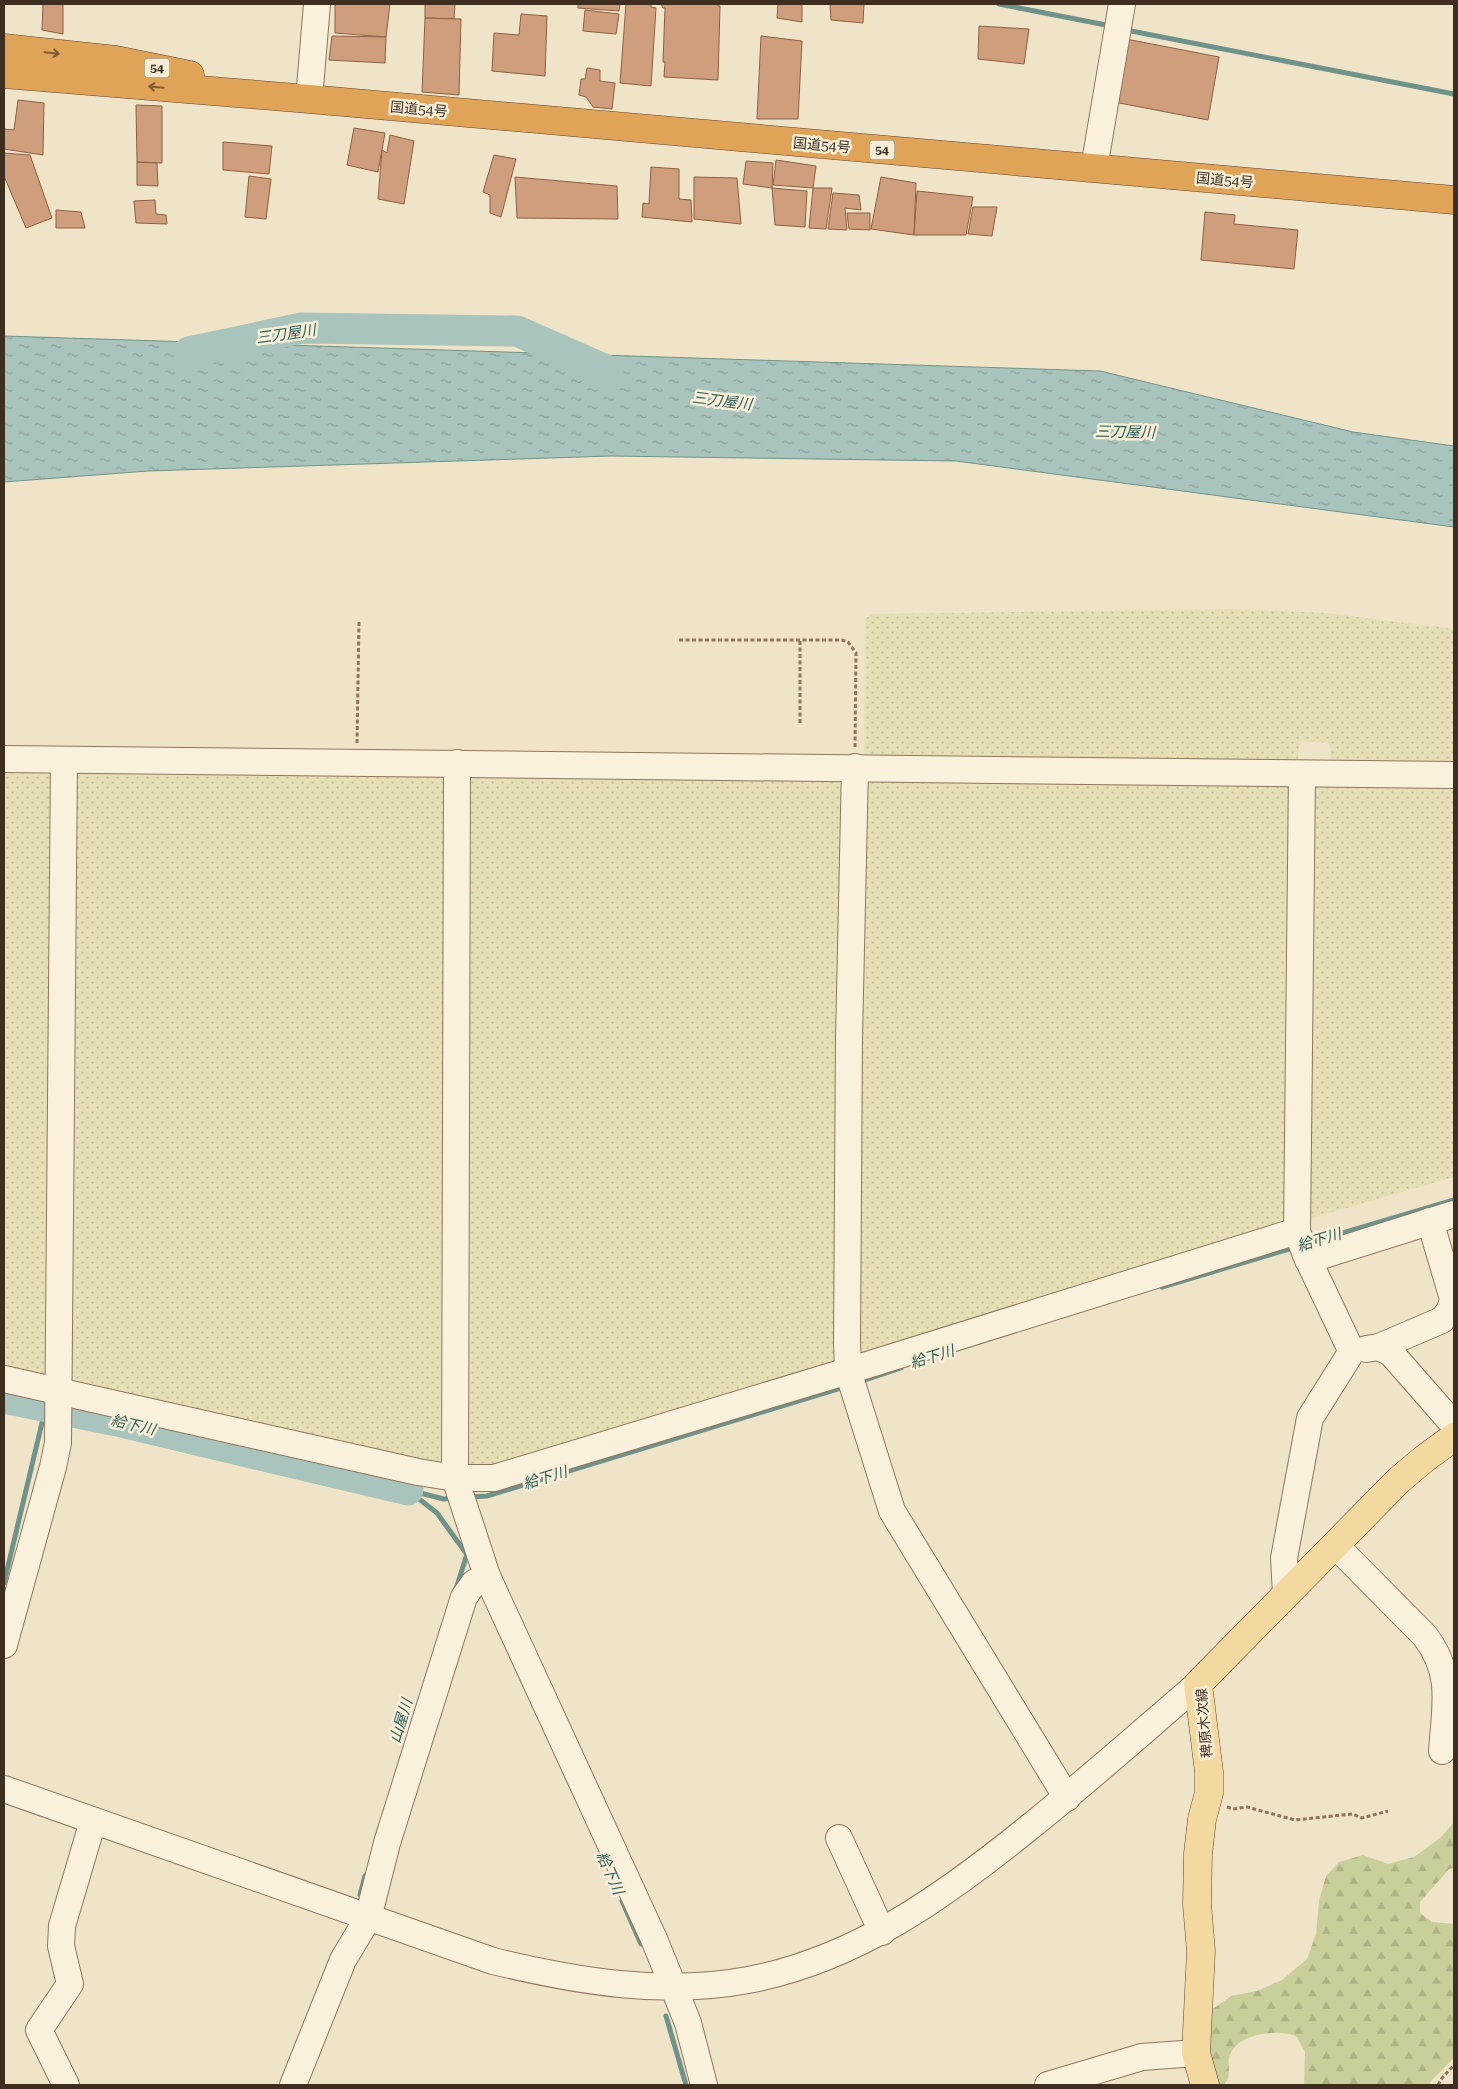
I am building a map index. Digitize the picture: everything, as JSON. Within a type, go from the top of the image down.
[{"type":"highway","name":"国道54号","points":[[4,48],[116,60],[309,99]]},
{"type":"highway","name":"国道54号","points":[[4,74],[1454,200]]},
{"type":"main road","name":"稗原木次線","points":[[1204,2085],[1196,2053],[1201,1951],[1196,1904],[1198,1854],[1202,1819],[1209,1793],[1209,1772],[1198,1684],[1399,1480],[1424,1458],[1454,1437]]},
{"type":"street","points":[[309,99],[317,4]]},
{"type":"street","points":[[1094,168],[1122,4]]},
{"type":"street","points":[[4,759],[1454,776]]},
{"type":"street","points":[[4,1645],[53,1467],[59,1425],[64,760]]},
{"type":"street","points":[[457,763],[459,1491],[481,1579],[650,1930],[688,2023],[704,2085]]},
{"type":"street","points":[[855,768],[848,1047],[847,1342],[851,1380],[892,1511],[1066,1798]]},
{"type":"street","points":[[1286,1594],[1284,1558],[1310,1418],[1349,1356],[1350,1348],[1303,1246],[1302,774]]},
{"type":"street","points":[[4,1380],[58,1396],[418,1472],[459,1491],[494,1478],[851,1380],[1303,1246],[1442,1217],[1453,1299],[1450,1310],[1442,1320],[1378,1347],[1349,1352]]},
{"type":"street","points":[[1378,1347],[1391,1353],[1454,1425]]},
{"type":"street","points":[[1335,1545],[1425,1636],[1440,1659],[1446,1681],[1442,1751]]},
{"type":"street","points":[[293,2085],[343,1960],[368,1918],[387,1843],[461,1606],[466,1592],[481,1579]]},
{"type":"street","points":[[4,1789],[493,1961],[546,1974],[608,1984],[674,1987],[747,1980],[774,1974],[830,1956],[882,1932],[952,1887],[1066,1798],[1198,1684]]},
{"type":"street","points":[[66,2085],[39,2030],[70,1984],[61,1946],[62,1926],[93,1821]]},
{"type":"street","points":[[839,1838],[882,1932]]},
{"type":"street","points":[[1048,2085],[1142,2057],[1196,2053]]},
{"type":"path","points":[[357,762],[360,621]]},
{"type":"path","points":[[679,640],[842,640],[848,642],[854,650],[855,768]]},
{"type":"path","points":[[800,640],[800,723]]},
{"type":"path","points":[[1206,1802],[1233,1809],[1247,1808],[1295,1820],[1352,1814],[1362,1818],[1388,1811]]},
{"type":"path","points":[[1438,2085],[1454,2065]]},
{"type":"shaded area","points":[[1235,609],[1326,613],[1454,629],[1454,770],[1331,763],[1329,743],[1299,741],[1298,762],[869,760],[864,754],[865,619],[872,614]]},
{"type":"shaded area","points":[[4,769],[54,770],[50,1379],[4,1373]]},
{"type":"shaded area","points":[[80,769],[450,776],[449,1459],[438,1465],[79,1384],[69,1376],[72,779]]},
{"type":"shaded area","points":[[472,774],[841,775],[847,782],[836,1360],[507,1467],[467,1468],[468,778]]},
{"type":"shaded area","points":[[869,776],[1286,784],[1294,792],[1287,1215],[1273,1226],[863,1356],[859,1352],[860,782]]},
{"type":"shaded area","points":[[1314,783],[1454,785],[1454,1177],[1312,1218],[1310,1214],[1311,787]]},
{"type":"green space","points":[[1454,1822],[1454,1868],[1449,1869],[1420,1902],[1420,1913],[1432,1922],[1454,1924],[1454,2058],[1430,2082],[1430,2085],[1304,2085],[1305,2052],[1296,2036],[1268,2033],[1249,2037],[1234,2048],[1230,2055],[1227,2081],[1224,2085],[1209,2085],[1202,2028],[1213,2009],[1231,1996],[1257,1991],[1282,1980],[1307,1959],[1316,1934],[1319,1901],[1326,1876],[1339,1862],[1363,1855],[1388,1864],[1414,1857],[1441,1837]]},
{"type":"water","points":[[4,336],[1100,371],[1353,432],[1454,446],[1454,527],[956,461],[611,456],[148,471],[4,482]]},
{"type":"building","points":[[43,4],[63,4],[63,34],[42,30]]},
{"type":"building","points":[[335,4],[390,4],[386,37],[335,33]]},
{"type":"building","points":[[425,4],[455,4],[454,19],[425,18]]},
{"type":"building","points":[[578,4],[620,4],[619,11],[578,8]]},
{"type":"building","points":[[626,4],[651,4],[651,7],[656,8],[651,86],[620,83]]},
{"type":"building","points":[[661,4],[718,4],[720,6],[718,80],[664,77],[665,8]]},
{"type":"building","points":[[778,4],[802,4],[802,22],[777,18]]},
{"type":"building","points":[[830,4],[864,4],[863,23],[831,20]]},
{"type":"building","points":[[585,10],[619,14],[616,34],[583,31]]},
{"type":"building","points":[[521,14],[547,16],[545,76],[492,71],[494,33],[519,35]]},
{"type":"building","points":[[425,18],[461,19],[459,95],[422,92]]},
{"type":"building","points":[[979,26],[1029,29],[1024,64],[978,59]]},
{"type":"building","points":[[332,36],[386,37],[385,63],[329,60]]},
{"type":"building","points":[[761,36],[802,41],[798,119],[757,119]]},
{"type":"building","points":[[1126,39],[1219,57],[1208,120],[1114,102]]},
{"type":"building","points":[[587,68],[600,70],[600,81],[615,83],[612,109],[593,107],[586,97],[579,95],[581,79],[585,79]]},
{"type":"building","points":[[18,100],[44,103],[43,155],[4,149],[4,129],[14,130]]},
{"type":"building","points":[[136,105],[162,106],[162,163],[137,162]]},
{"type":"building","points":[[354,128],[385,133],[378,172],[347,165]]},
{"type":"building","points":[[390,135],[414,141],[404,204],[378,199],[382,150],[387,153]]},
{"type":"building","points":[[223,142],[272,146],[269,174],[223,170]]},
{"type":"building","points":[[4,153],[30,155],[52,218],[26,228],[4,176]]},
{"type":"building","points":[[494,155],[516,159],[501,217],[490,213],[490,195],[483,192]]},
{"type":"building","points":[[776,160],[816,166],[813,188],[773,185]]},
{"type":"building","points":[[746,161],[773,163],[772,188],[743,184]]},
{"type":"building","points":[[137,162],[157,163],[158,186],[137,185]]},
{"type":"building","points":[[651,167],[679,169],[679,199],[691,200],[692,222],[642,217],[643,203],[649,204]]},
{"type":"building","points":[[249,176],[271,179],[266,219],[245,217]]},
{"type":"building","points":[[515,177],[617,186],[618,219],[517,218]]},
{"type":"building","points":[[694,177],[737,178],[741,224],[694,219]]},
{"type":"building","points":[[881,177],[916,183],[914,235],[871,229]]},
{"type":"building","points":[[772,188],[807,191],[805,227],[775,225]]},
{"type":"building","points":[[813,188],[832,188],[826,229],[809,228]]},
{"type":"building","points":[[917,191],[973,197],[966,235],[914,235]]},
{"type":"building","points":[[833,193],[859,195],[861,210],[845,208],[847,230],[828,229]]},
{"type":"building","points":[[155,200],[156,214],[166,215],[167,224],[136,223],[134,201]]},
{"type":"building","points":[[973,207],[997,207],[992,236],[968,234]]},
{"type":"building","points":[[56,210],[81,212],[85,228],[56,228]]},
{"type":"building","points":[[1205,212],[1235,215],[1234,224],[1298,230],[1294,269],[1201,260]]},
{"type":"building","points":[[847,213],[870,213],[870,230],[849,229]]},
{"type":"waterway","points":[[999,4],[1111,26]]},
{"type":"waterway","points":[[1126,30],[1454,94]]},
{"type":"waterway","name":"三刀屋川","points":[[189,352],[302,328],[517,331],[608,371]]},
{"type":"waterway","name":"給下川","points":[[1309,1243],[1454,1200]]},
{"type":"waterway","name":"給下川","points":[[1162,1287],[1296,1247]]},
{"type":"waterway","name":"給下川","points":[[859,1382],[901,1368]]},
{"type":"waterway","name":"給下川","points":[[469,1497],[487,1496],[844,1387]]},
{"type":"waterway","name":"給下川","points":[[4,1398],[117,1421],[408,1490]]},
{"type":"waterway","points":[[4,1583],[46,1406]]},
{"type":"waterway","name":"給下川","points":[[408,1490],[444,1499],[453,1498]]},
{"type":"waterway","name":"給下川","points":[[410,1492],[437,1513],[468,1556]]},
{"type":"waterway","name":"山屋川","points":[[456,1589],[467,1554]]},
{"type":"waterway","name":"山屋川","points":[[360,1895],[365,1876]]},
{"type":"waterway","name":"給下川","points":[[622,1901],[641,1944]]},
{"type":"waterway","name":"給下川","points":[[666,2016],[686,2085]]}]
